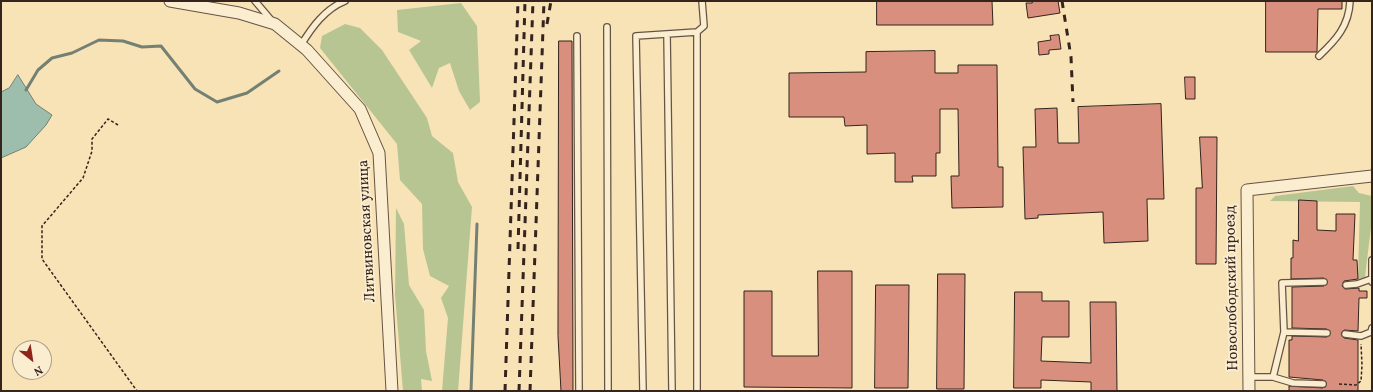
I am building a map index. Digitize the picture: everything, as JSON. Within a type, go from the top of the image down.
[{"type":"street","name":"Литвиновская улица","points":[[170,1],[239,13],[275,24],[301,45],[360,110],[379,153],[392,391]]},
{"type":"street","name":"Новослободский проезд","points":[[1249,391],[1247,190],[1372,176]]},
{"type":"lane","points":[[255,1],[275,24]]},
{"type":"lane","points":[[301,45],[312,27],[334,5],[345,1]]},
{"type":"lane","points":[[643,391],[636,36],[697,32],[704,26],[702,1]]},
{"type":"lane","points":[[1319,56],[1337,39],[1350,13],[1350,1]]},
{"type":"lane","points":[[607,27],[608,391]]},
{"type":"lane","points":[[697,32],[697,391]]},
{"type":"lane","points":[[667,34],[672,391]]},
{"type":"lane","points":[[577,36],[579,391]]},
{"type":"lane","points":[[1346,285],[1371,281],[1372,260]]},
{"type":"lane","points":[[1273,377],[1284,332],[1282,283],[1324,282]]},
{"type":"lane","points":[[1345,334],[1361,336],[1371,332],[1372,328]]},
{"type":"lane","points":[[1284,332],[1327,333]]},
{"type":"lane","points":[[1249,377],[1273,377],[1293,383],[1323,384]]},
{"type":"path","points":[[118,125],[108,119],[92,139],[92,151],[83,178],[42,226],[42,259],[137,391]]},
{"type":"path","points":[[1339,384],[1356,385],[1361,381],[1361,336]]},
{"type":"green space","points":[[461,3],[477,26],[480,102],[470,110],[459,91],[450,63],[439,68],[432,88],[409,50],[421,41],[398,32],[397,10]]},
{"type":"green space","points":[[345,24],[360,28],[382,50],[427,118],[432,136],[453,153],[458,182],[472,207],[458,391],[442,391],[448,318],[441,298],[449,286],[430,276],[423,249],[422,204],[400,180],[397,144],[320,48],[322,36]]},
{"type":"green space","points":[[1353,186],[1359,193],[1372,196],[1372,219],[1365,277],[1358,279],[1360,202],[1270,201],[1275,196]]},
{"type":"green space","points":[[396,208],[404,224],[409,285],[424,310],[426,351],[432,381],[421,379],[422,391],[403,391],[395,295]]},
{"type":"shaded area","points":[[18,75],[36,104],[52,115],[46,125],[26,147],[1,158],[1,92],[9,88]]},
{"type":"building","points":[[877,1],[992,1],[993,25],[877,25]]},
{"type":"building","points":[[1032,1],[1058,1],[1060,13],[1028,18],[1026,3],[1032,3]]},
{"type":"building","points":[[1266,1],[1342,1],[1342,9],[1318,9],[1317,52],[1266,52]]},
{"type":"building","points":[[1059,35],[1061,49],[1049,50],[1049,54],[1039,55],[1038,42],[1051,40],[1050,36]]},
{"type":"building","points":[[559,41],[572,41],[573,391],[561,391],[558,336]]},
{"type":"building","points":[[935,51],[935,73],[958,73],[958,65],[997,65],[998,167],[1003,167],[1003,207],[952,208],[951,176],[959,176],[958,109],[940,109],[940,153],[936,153],[936,176],[912,176],[913,182],[895,182],[895,153],[867,154],[867,125],[845,126],[844,117],[789,117],[789,73],[866,72],[866,52]]},
{"type":"building","points":[[1185,77],[1195,77],[1195,99],[1186,99]]},
{"type":"building","points":[[1161,104],[1164,199],[1147,199],[1148,241],[1104,243],[1103,212],[1038,215],[1038,218],[1025,219],[1023,147],[1036,147],[1035,109],[1057,108],[1058,143],[1079,143],[1078,107]]},
{"type":"building","points":[[1200,137],[1217,137],[1216,264],[1196,264],[1196,188],[1202,188]]},
{"type":"building","points":[[1299,200],[1317,201],[1317,230],[1336,231],[1336,214],[1355,214],[1353,260],[1357,260],[1358,279],[1344,281],[1342,286],[1345,289],[1359,288],[1359,291],[1367,291],[1367,298],[1359,298],[1358,331],[1344,330],[1341,334],[1344,338],[1358,340],[1358,391],[1289,391],[1289,386],[1323,388],[1327,384],[1323,380],[1289,377],[1289,340],[1292,340],[1292,336],[1327,337],[1331,333],[1327,329],[1292,328],[1292,287],[1324,286],[1328,282],[1324,278],[1291,279],[1293,240],[1298,241]]},
{"type":"building","points":[[818,271],[852,271],[852,388],[744,387],[744,291],[772,291],[772,356],[818,356]]},
{"type":"building","points":[[938,274],[965,274],[964,389],[937,389]]},
{"type":"building","points":[[876,285],[909,285],[908,388],[875,388]]},
{"type":"building","points":[[1015,292],[1042,292],[1042,301],[1069,301],[1069,337],[1042,337],[1041,361],[1091,363],[1090,302],[1116,302],[1117,391],[1091,391],[1091,382],[1041,380],[1041,388],[1014,388]]},
{"type":"waterway","points":[[26,90],[38,70],[52,58],[72,53],[99,40],[123,41],[142,47],[161,46],[195,89],[217,102],[247,93],[279,71]]},
{"type":"waterway","points":[[471,391],[477,224]]},
{"type":"railway","points":[[505,391],[518,1]]},
{"type":"railway","points":[[518,249],[525,1]]},
{"type":"railway","points":[[519,391],[533,1]]},
{"type":"railway","points":[[530,391],[544,1]]},
{"type":"railway","points":[[547,24],[551,1]]},
{"type":"railway","points":[[1062,1],[1071,57],[1073,102]]}]
